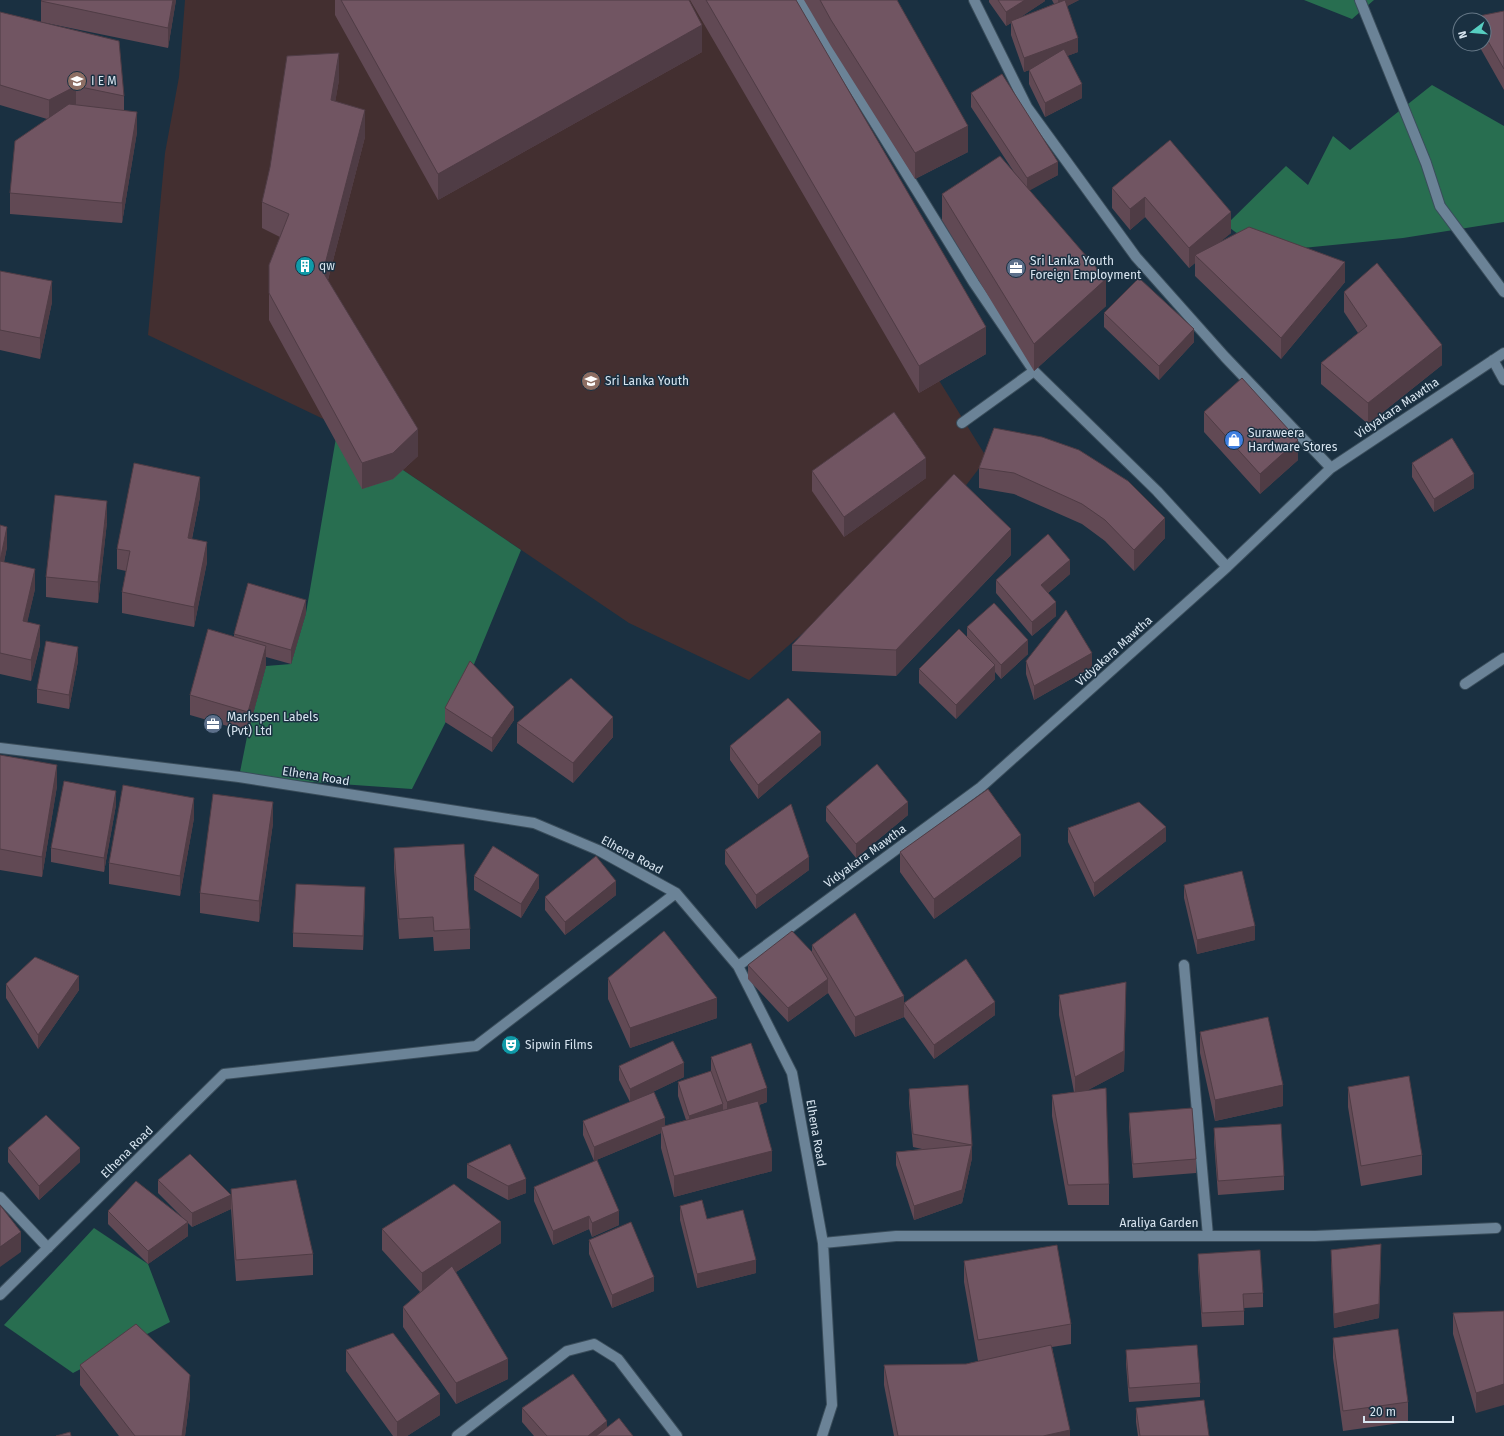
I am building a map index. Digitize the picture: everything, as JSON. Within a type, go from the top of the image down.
[{"type":"street","points":[[799,0],[974,283],[1034,371],[1157,491],[1227,566]]},
{"type":"street","points":[[974,0],[1027,107],[1136,257],[1225,357],[1331,468]]},
{"type":"street","points":[[1360,0],[1426,163],[1440,206],[1504,292]]},
{"type":"street","name":"Vidyakara Mawtha","points":[[738,966],[982,787],[1227,566],[1331,468],[1504,353]]},
{"type":"street","points":[[1492,360],[1504,380]]},
{"type":"street","points":[[962,423],[1034,371]]},
{"type":"street","points":[[1464,684],[1504,658]]},
{"type":"street","name":"Elhena Road","points":[[0,748],[239,777],[534,823],[598,850],[676,893],[738,966],[792,1073],[823,1243],[832,1405],[822,1436]]},
{"type":"street","name":"Elhena Road","points":[[0,1294],[224,1074],[476,1046],[676,893]]},
{"type":"street","points":[[1184,965],[1208,1236]]},
{"type":"street","points":[[0,1197],[48,1248]]},
{"type":"street","name":"Araliya Garden","points":[[823,1243],[896,1236],[1315,1236],[1496,1228]]},
{"type":"street","points":[[457,1436],[567,1351],[594,1344],[618,1359],[677,1436]]},
{"type":"shaded area","name":"Sri Lanka Youth","points":[[185,0],[704,0],[987,458],[954,501],[749,680],[629,623],[338,426],[148,335],[165,153],[179,77]]},
{"type":"green space","points":[[1304,0],[1374,0],[1352,19]]},
{"type":"green space","points":[[1432,85],[1504,126],[1504,222],[1403,238],[1262,252],[1226,225],[1286,166],[1308,185],[1333,136],[1350,150]]},
{"type":"green space","points":[[338,426],[521,550],[470,674],[412,789],[239,777],[248,732],[266,666],[291,664],[306,613]]},
{"type":"green space","points":[[94,1228],[148,1264],[170,1322],[73,1373],[4,1325]]},
{"type":"building","points":[[173,0],[168,28],[41,1]]},
{"type":"building","points":[[341,0],[689,0],[702,25],[438,174]]},
{"type":"building","points":[[706,0],[796,0],[986,327],[919,366]]},
{"type":"building","points":[[820,0],[897,0],[968,126],[915,153],[831,20]]},
{"type":"building","points":[[998,0],[1025,0],[1006,12]]},
{"type":"building","points":[[1065,0],[1078,38],[1024,58],[1011,21]]},
{"type":"building","points":[[1504,11],[1504,69],[1492,48],[1492,13]]},
{"type":"building","points":[[0,12],[119,41],[124,96],[76,86],[49,100],[0,85]]},
{"type":"building","points":[[1064,49],[1082,84],[1045,103],[1029,70]]},
{"type":"building","name":"qw","points":[[339,53],[331,100],[365,110],[323,272],[418,429],[393,453],[362,463],[269,293],[269,265],[289,214],[262,202],[270,167],[287,56]]},
{"type":"building","points":[[1002,74],[1058,162],[1027,178],[971,93]]},
{"type":"building","points":[[69,104],[137,112],[122,203],[10,193],[15,141]]},
{"type":"building","points":[[1170,140],[1231,212],[1189,248],[1145,197],[1130,209],[1112,188]]},
{"type":"building","points":[[1000,156],[1106,279],[1034,344],[942,194]]},
{"type":"building","points":[[1249,227],[1345,262],[1281,338],[1195,255]]},
{"type":"building","points":[[1377,263],[1442,345],[1368,403],[1321,363],[1367,326],[1344,292]]},
{"type":"building","points":[[0,271],[52,281],[40,338],[0,330]]},
{"type":"building","points":[[1139,278],[1194,329],[1159,366],[1104,313]]},
{"type":"building","points":[[1242,378],[1298,440],[1260,474],[1204,412]]},
{"type":"building","points":[[894,412],[926,458],[844,517],[812,471]]},
{"type":"building","points":[[994,428],[1042,437],[1079,450],[1128,481],[1165,518],[1134,550],[1105,520],[1082,504],[1014,473],[979,468]]},
{"type":"building","points":[[1452,438],[1474,474],[1434,499],[1412,463]]},
{"type":"building","points":[[134,463],[200,477],[188,538],[207,542],[194,607],[122,592],[130,551],[117,549]]},
{"type":"building","points":[[954,474],[1011,529],[896,650],[792,645]]},
{"type":"building","points":[[55,495],[107,501],[98,582],[46,577]]},
{"type":"building","points":[[0,525],[7,527],[0,561]]},
{"type":"building","points":[[1048,534],[1070,560],[1041,585],[1056,602],[1032,622],[996,580]]},
{"type":"building","points":[[0,561],[35,569],[23,621],[40,625],[31,660],[0,653]]},
{"type":"building","points":[[248,583],[306,600],[291,650],[234,634]]},
{"type":"building","points":[[994,603],[1028,640],[1001,665],[967,627]]},
{"type":"building","points":[[1066,610],[1092,653],[1034,686],[1026,661]]},
{"type":"building","points":[[208,629],[266,646],[248,712],[190,695]]},
{"type":"building","points":[[959,629],[995,665],[956,705],[919,669]]},
{"type":"building","points":[[46,641],[78,647],[69,695],[37,689]]},
{"type":"building","points":[[470,661],[514,707],[492,738],[445,708]]},
{"type":"building","points":[[571,678],[613,717],[573,763],[517,723]]},
{"type":"building","points":[[788,698],[821,732],[758,785],[730,746]]},
{"type":"building","points":[[0,755],[57,765],[42,857],[0,849]]},
{"type":"building","points":[[877,764],[908,802],[856,844],[826,807]]},
{"type":"building","points":[[64,781],[116,791],[104,858],[51,848]]},
{"type":"building","points":[[123,785],[194,798],[180,876],[109,863]]},
{"type":"building","points":[[988,789],[1021,835],[934,899],[900,852]]},
{"type":"building","points":[[213,794],[273,802],[259,901],[200,893]]},
{"type":"building","points":[[1139,802],[1166,827],[1094,883],[1068,828]]},
{"type":"building","points":[[791,804],[809,857],[756,895],[725,850]]},
{"type":"building","points":[[464,844],[470,929],[434,931],[433,917],[399,919],[394,848]]},
{"type":"building","points":[[493,846],[539,875],[521,904],[474,876]]},
{"type":"building","points":[[596,856],[616,881],[565,922],[545,897]]},
{"type":"building","points":[[1242,871],[1255,926],[1197,940],[1184,885]]},
{"type":"building","points":[[296,884],[365,887],[363,936],[293,933]]},
{"type":"building","points":[[855,913],[904,996],[855,1017],[812,945]]},
{"type":"building","points":[[664,931],[717,998],[630,1028],[608,978]]},
{"type":"building","points":[[792,931],[812,952],[828,979],[788,1008],[748,965]]},
{"type":"building","points":[[35,957],[79,976],[38,1035],[6,984]]},
{"type":"building","points":[[966,959],[995,1002],[934,1045],[904,1003]]},
{"type":"building","points":[[1126,982],[1124,1051],[1075,1077],[1059,995]]},
{"type":"building","points":[[1268,1017],[1283,1085],[1215,1100],[1200,1032]]},
{"type":"building","points":[[673,1041],[684,1063],[630,1089],[619,1066]]},
{"type":"building","points":[[751,1043],[767,1088],[727,1102],[711,1057]]},
{"type":"building","points":[[711,1071],[723,1104],[689,1116],[678,1082]]},
{"type":"building","points":[[1409,1076],[1422,1155],[1361,1166],[1348,1087]]},
{"type":"building","points":[[968,1085],[972,1145],[913,1134],[909,1089]]},
{"type":"building","points":[[1106,1088],[1109,1184],[1068,1185],[1052,1095]]},
{"type":"building","points":[[654,1092],[665,1118],[594,1147],[583,1121]]},
{"type":"building","points":[[758,1101],[772,1151],[674,1176],[661,1127]]},
{"type":"building","points":[[1192,1108],[1196,1159],[1133,1164],[1129,1113]]},
{"type":"building","points":[[46,1115],[80,1148],[39,1186],[8,1148]]},
{"type":"building","points":[[1281,1124],[1284,1176],[1218,1181],[1214,1128]]},
{"type":"building","points":[[510,1144],[526,1179],[508,1186],[467,1164]]},
{"type":"building","points":[[972,1145],[962,1190],[914,1206],[896,1152]]},
{"type":"building","points":[[190,1154],[231,1195],[192,1213],[158,1180]]},
{"type":"building","points":[[597,1160],[619,1211],[592,1223],[589,1216],[553,1231],[534,1187]]},
{"type":"building","points":[[296,1180],[313,1254],[236,1260],[231,1189]]},
{"type":"building","points":[[136,1181],[188,1222],[148,1251],[108,1211]]},
{"type":"building","points":[[454,1184],[501,1222],[422,1273],[382,1229]]},
{"type":"building","points":[[702,1200],[707,1219],[743,1210],[756,1260],[697,1274],[680,1206]]},
{"type":"building","points":[[0,1205],[21,1232],[0,1247]]},
{"type":"building","points":[[631,1222],[654,1277],[612,1295],[589,1240]]},
{"type":"building","points":[[1381,1244],[1379,1304],[1334,1314],[1331,1250]]},
{"type":"building","points":[[1057,1245],[1071,1324],[978,1340],[964,1261]]},
{"type":"building","points":[[1260,1250],[1263,1293],[1243,1294],[1244,1311],[1202,1313],[1198,1254]]},
{"type":"building","points":[[452,1266],[508,1359],[456,1383],[403,1307]]},
{"type":"building","points":[[1504,1311],[1504,1384],[1476,1393],[1453,1313]]},
{"type":"building","points":[[136,1324],[190,1375],[182,1436],[135,1436],[80,1365]]},
{"type":"building","points":[[1398,1329],[1408,1402],[1343,1411],[1333,1338]]},
{"type":"building","points":[[393,1333],[440,1394],[397,1422],[346,1350]]},
{"type":"building","points":[[1051,1345],[1070,1430],[1043,1436],[898,1436],[884,1365],[966,1364]]},
{"type":"building","points":[[1197,1345],[1200,1383],[1129,1388],[1126,1350]]},
{"type":"building","points":[[573,1374],[607,1421],[588,1436],[547,1436],[522,1408]]},
{"type":"building","points":[[1204,1400],[1209,1436],[1140,1436],[1136,1408]]},
{"type":"building","points":[[619,1418],[633,1436],[596,1436]]},
{"type":"building","points":[[70,1432],[71,1436],[56,1436]]},
{"type":"place","name":"I E M","points":[[77,81]]},
{"type":"place","name":"qw","points":[[305,266]]},
{"type":"place","name":"Sri Lanka Youth Foreign Employment","points":[[1016,268]]},
{"type":"place","name":"Sri Lanka Youth","points":[[591,381]]},
{"type":"place","name":"Suraweera Hardware Stores","points":[[1234,440]]},
{"type":"place","name":"Markspen Labels (Pvt) Ltd","points":[[213,724]]},
{"type":"place","name":"Sipwin Films","points":[[511,1045]]}]
